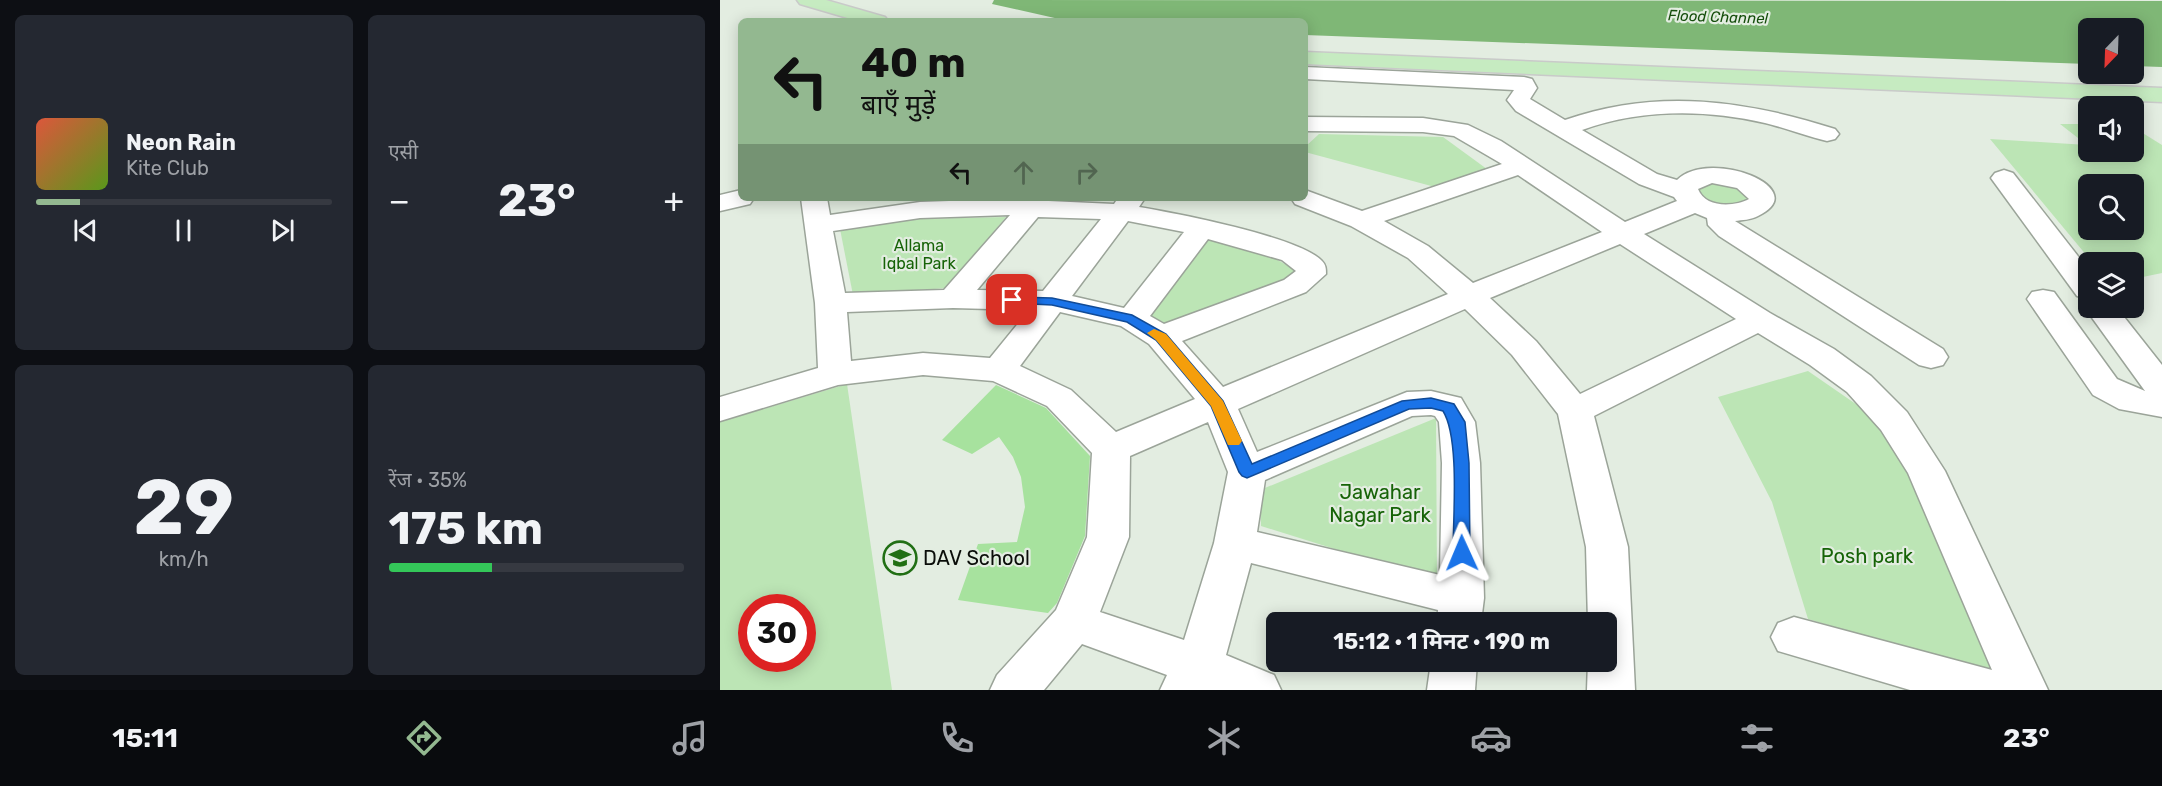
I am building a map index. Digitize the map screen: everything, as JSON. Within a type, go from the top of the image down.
[{"type":"main road","points":[[806,0],[868,18]]},
{"type":"main road","points":[[1308,58],[2162,95]]},
{"type":"street","points":[[1308,74],[1520,83],[1527,86],[1518,97],[1519,103],[1648,179],[1699,203],[1729,231],[1931,357]]},
{"type":"street","points":[[1562,129],[1617,111],[1685,106],[1762,115],[1827,134]]},
{"type":"street","points":[[1308,124],[1407,124],[1460,130],[1522,165],[1624,234],[1759,320],[1822,357],[1859,384],[1894,421],[1926,471],[2024,690]]},
{"type":"street","points":[[1361,220],[1522,165]]},
{"type":"street","points":[[2004,178],[2078,277]]},
{"type":"street","points":[[720,203],[738,199]]},
{"type":"street","points":[[1308,200],[1361,220],[1418,252],[1470,296],[1524,348],[1575,411],[1607,547],[1611,690]]},
{"type":"street","points":[[1111,449],[1470,296],[1699,203]]},
{"type":"street","points":[[999,370],[1127,205]]},
{"type":"street","points":[[831,303],[953,299],[1052,302],[1146,328],[1283,292],[1306,280],[1311,274],[1311,266],[1292,254],[1127,205],[815,211],[831,303],[835,374]]},
{"type":"street","points":[[953,299],[1031,208]]},
{"type":"street","points":[[1146,328],[1202,228]]},
{"type":"street","points":[[2043,299],[2105,387],[2138,404],[2162,405]]},
{"type":"street","points":[[2109,318],[2162,389]]},
{"type":"street","points":[[1575,411],[1759,320]]},
{"type":"street","points":[[1146,328],[1218,404],[1247,472],[1235,543],[1221,597],[1191,678]]},
{"type":"street","points":[[720,409],[835,374],[923,364],[999,370],[1059,398],[1111,449],[1108,537],[1073,622],[1014,690]]},
{"type":"street","points":[[1235,543],[1461,610],[1461,463],[1458,422],[1448,407],[1431,403],[1407,404],[1247,472]]},
{"type":"street","points":[[1073,622],[1191,678],[1257,690]]},
{"type":"street","points":[[1794,637],[1986,690]]},
{"type":"street","points":[[1451,690],[1453,672]]},
{"type":"green space","points":[[2060,124],[2078,124],[2078,138]]},
{"type":"green space","points":[[1319,134],[1443,137],[1491,172],[1435,187],[1308,153],[1308,144]]},
{"type":"green space","points":[[2144,134],[2162,145],[2162,273],[2144,277],[2144,252],[2084,252],[1990,139],[2078,144],[2078,162],[2144,162]]},
{"type":"green space","points":[[1700,181],[1738,182],[1753,205],[1703,205],[1693,184]]},
{"type":"green space","name":"Allama Iqbal Park","points":[[1006,217],[947,288],[853,295],[840,229],[915,219]]},
{"type":"green space","points":[[1207,236],[1265,253],[1306,276],[1168,324],[1147,315]]},
{"type":"green space","name":"Posh park","points":[[1808,371],[1879,420],[1933,518],[1997,669],[1981,670],[1808,619],[1772,502],[1718,397]]},
{"type":"green space","points":[[847,384],[892,690],[720,690],[720,422]]},
{"type":"green space","name":"Jawahar Nagar Park","points":[[1436,418],[1437,581],[1261,526],[1260,490]]},
{"type":"water","name":"Flood Channel","points":[[994,0],[2162,1],[2162,67],[2144,66],[2144,18],[2078,18],[2078,64],[1308,35],[1308,18],[1055,18],[992,4]]},
{"type":"building","points":[[996,385],[1046,408],[1090,456],[1085,536],[1057,603],[1048,613],[958,600],[978,544],[1017,542],[1025,507],[1021,477],[1013,457],[999,437],[972,454],[942,440]]},
{"type":"slow traffic","points":[[1154,333],[1161,337],[1218,404],[1234,441]]},
{"type":"place","name":"DAV School","points":[[900,558]]},
{"type":"route","points":[[1012,300],[1052,302],[1132,319],[1161,337],[1218,404],[1247,472],[1407,404],[1431,403],[1448,407],[1458,422],[1462,553]]}]
